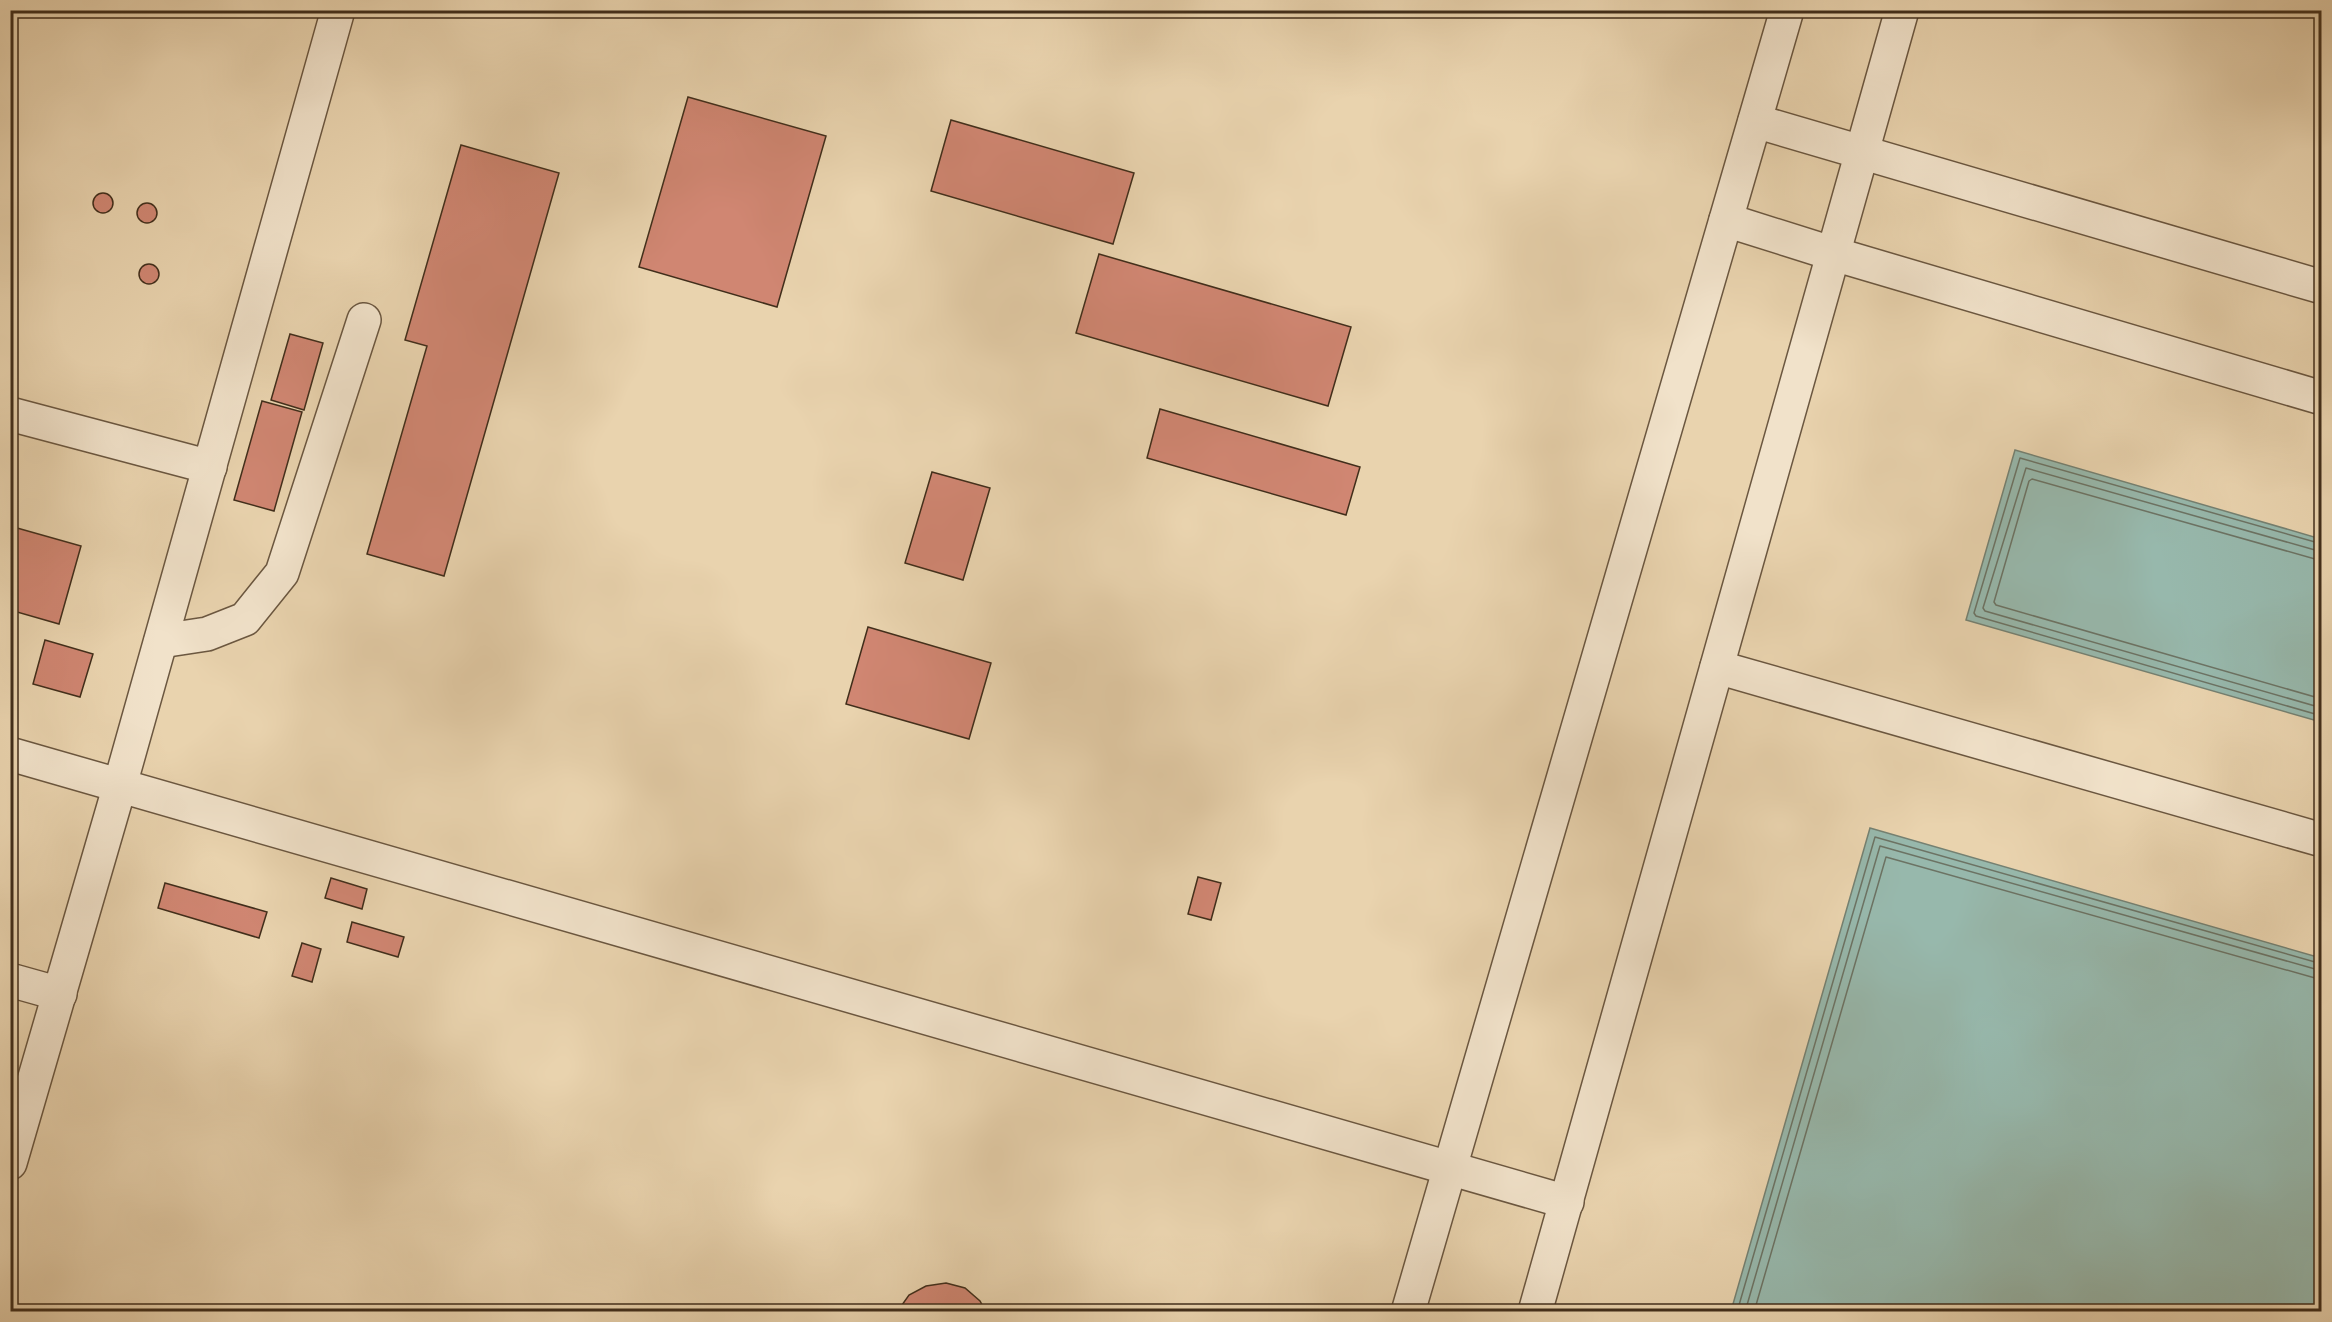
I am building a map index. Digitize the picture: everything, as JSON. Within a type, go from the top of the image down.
[{"type":"lane","points":[[10,1162],[161,641],[338,10]]},
{"type":"lane","points":[[1408,1311],[1787,10]]},
{"type":"lane","points":[[1535,1311],[1902,10]]},
{"type":"lane","points":[[1755,121],[2322,287]]},
{"type":"lane","points":[[1726,220],[2322,399]]},
{"type":"lane","points":[[161,641],[207,634],[245,619],[282,573],[364,320]]},
{"type":"lane","points":[[10,414],[210,467]]},
{"type":"lane","points":[[1717,667],[2322,840]]},
{"type":"lane","points":[[10,754],[1567,1202]]},
{"type":"lane","points":[[10,980],[60,994]]},
{"type":"water","points":[[2015,450],[2321,539],[2321,722],[1966,620]]},
{"type":"water","points":[[1870,828],[2321,958],[2321,1311],[1731,1311]]},
{"type":"building","points":[[688,97],[826,136],[777,307],[639,267]]},
{"type":"building","points":[[951,120],[1134,173],[1113,244],[931,191]]},
{"type":"building","points":[[461,145],[559,173],[444,576],[367,554],[427,346],[405,340]]},
{"type":"building","points":[[103,193],[110,196],[113,203],[110,210],[103,213],[96,210],[93,203],[96,196]]},
{"type":"building","points":[[147,203],[154,206],[157,213],[154,220],[147,223],[140,220],[137,213],[140,206]]},
{"type":"building","points":[[1099,254],[1351,327],[1328,406],[1076,333]]},
{"type":"building","points":[[149,264],[156,267],[159,274],[156,281],[149,284],[142,281],[139,274],[142,267]]},
{"type":"building","points":[[290,334],[323,343],[304,410],[271,400]]},
{"type":"building","points":[[262,401],[302,412],[274,511],[234,500]]},
{"type":"building","points":[[1160,409],[1360,467],[1346,515],[1147,458]]},
{"type":"building","points":[[932,472],[990,488],[963,580],[905,563]]},
{"type":"building","points":[[10,526],[81,546],[59,624],[10,610]]},
{"type":"building","points":[[868,627],[991,663],[969,739],[846,704]]},
{"type":"building","points":[[45,640],[93,654],[80,697],[33,684]]},
{"type":"building","points":[[1198,877],[1221,883],[1211,920],[1188,914]]},
{"type":"building","points":[[331,878],[367,889],[362,909],[325,898]]},
{"type":"building","points":[[165,883],[267,912],[259,938],[158,908]]},
{"type":"building","points":[[352,922],[404,937],[398,957],[347,942]]},
{"type":"building","points":[[302,943],[321,949],[312,982],[292,976]]},
{"type":"building","points":[[946,1283],[965,1288],[980,1301],[986,1312],[897,1312],[909,1295],[926,1286]]}]
